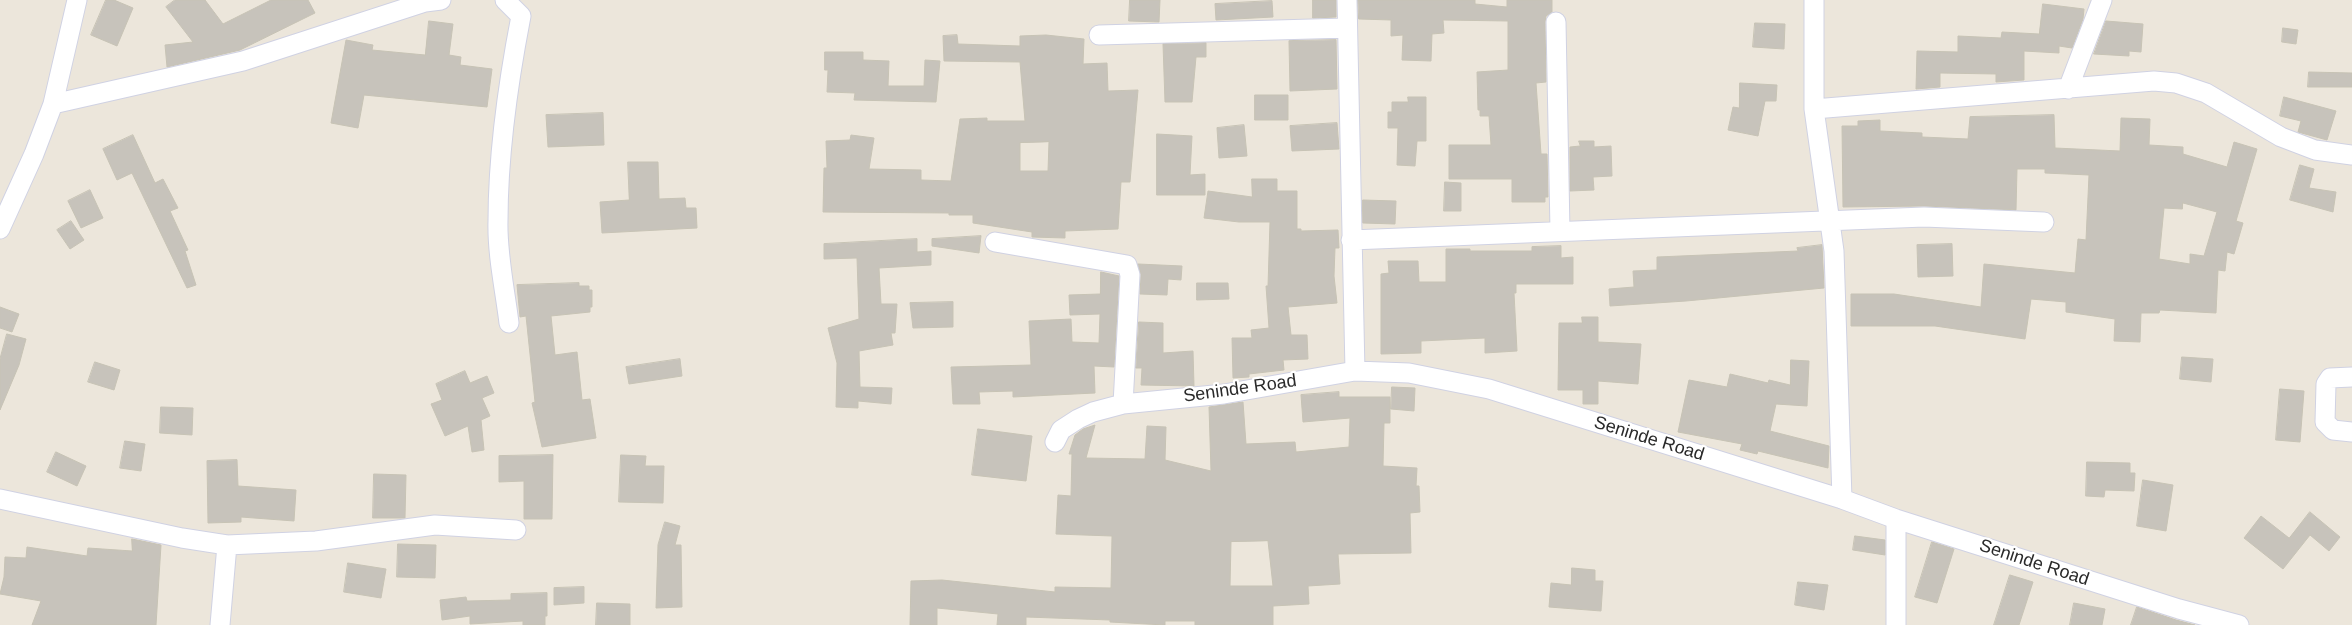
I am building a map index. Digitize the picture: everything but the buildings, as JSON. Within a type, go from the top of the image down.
[{"type":"street","points":[[0,229],[53,104],[77,0]]},
{"type":"street","points":[[53,104],[243,62],[425,2],[441,0]]},
{"type":"street","points":[[505,0],[521,16],[513,58],[501,159],[498,223],[509,323]]},
{"type":"street","points":[[1347,0],[1355,371]]},
{"type":"street","points":[[1814,0],[1814,110],[1831,221],[1838,341],[1842,499]]},
{"type":"street","points":[[2068,88],[2102,0]]},
{"type":"street","points":[[1556,22],[1560,231]]},
{"type":"street","points":[[1099,35],[1347,28]]},
{"type":"street","points":[[1814,110],[2154,81],[2176,83],[2206,93],[2281,137],[2315,150],[2352,155]]},
{"type":"street","points":[[1351,240],[1924,217],[2044,222]]},
{"type":"street","points":[[995,242],[1127,265],[1130,275],[1123,404]]},
{"type":"street","name":"Seninde Road","points":[[1055,442],[1061,430],[1078,419],[1093,412],[1123,404],[1218,395],[1355,371],[1409,373],[1489,389],[1842,499],[1896,519],[2179,610],[2239,625]]},
{"type":"street","points":[[2352,377],[2330,378],[2326,384],[2325,422],[2333,430],[2352,432]]},
{"type":"street","points":[[0,499],[182,538],[227,544],[316,542],[435,525],[516,530]]},
{"type":"street","points":[[1896,519],[1896,625]]},
{"type":"street","points":[[220,625],[227,544]]}]
